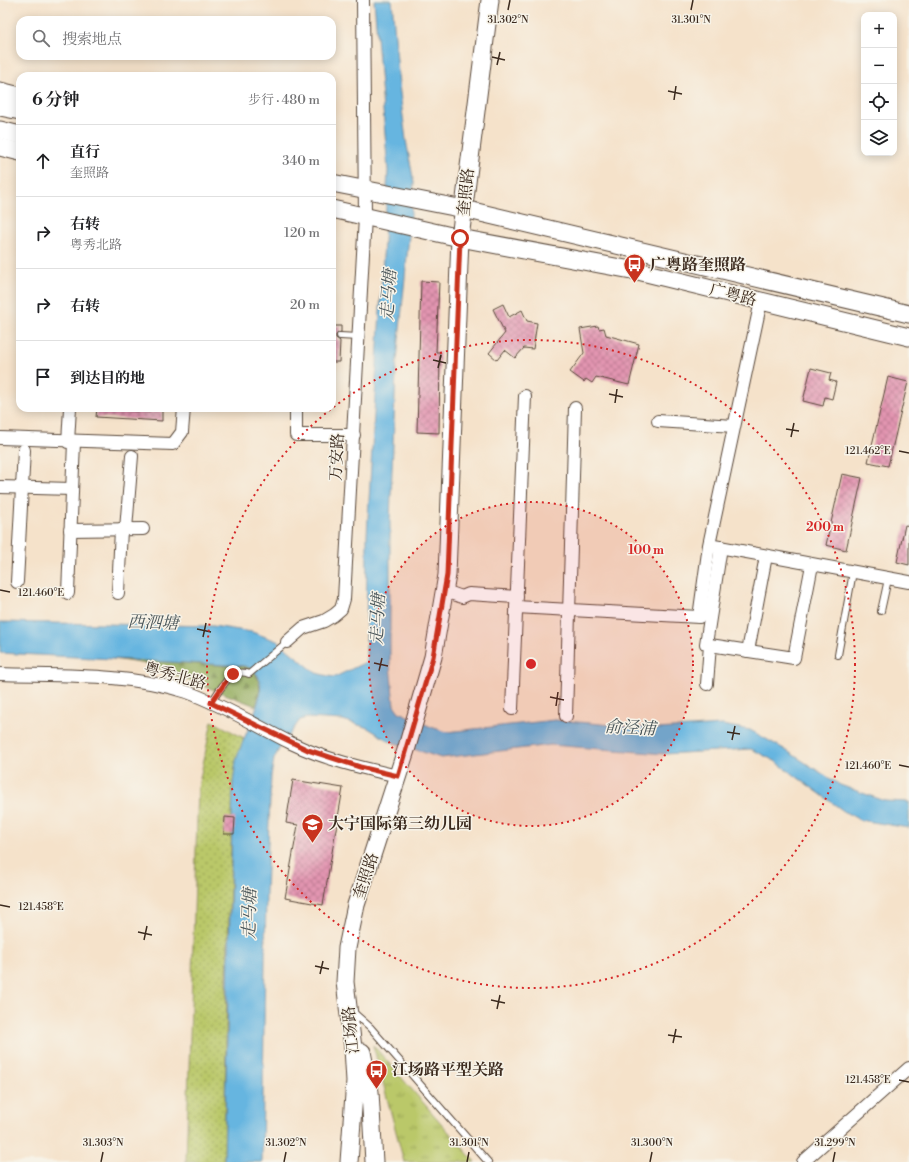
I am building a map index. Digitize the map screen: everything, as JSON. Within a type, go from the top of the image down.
[{"type":"main road","name":"奎照路","points":[[349,1003],[345,966],[350,928],[419,709],[433,657],[447,575],[460,238],[490,0]]},
{"type":"main road","points":[[0,92],[16,95]]},
{"type":"main road","points":[[0,107],[16,110]]},
{"type":"main road","points":[[0,130],[16,134]]},
{"type":"main road","points":[[0,147],[16,151]]},
{"type":"main road","points":[[336,184],[371,191]]},
{"type":"main road","name":"广粤路","points":[[371,191],[464,209],[909,314]]},
{"type":"main road","points":[[336,210],[371,218]]},
{"type":"main road","name":"广粤路","points":[[371,218],[460,238],[642,272],[909,337]]},
{"type":"main road","name":"江场路","points":[[349,1003],[355,1081],[349,1162]]},
{"type":"main road","name":"江场路","points":[[349,1003],[370,1092],[374,1162]]},
{"type":"street","name":"万安路","points":[[287,642],[303,628],[324,621],[334,615],[341,609],[344,599],[354,435],[358,338],[371,218],[363,0]]},
{"type":"street","points":[[444,591],[462,596],[469,594],[570,610],[699,617],[715,546],[734,426],[761,301]]},
{"type":"street","points":[[512,709],[525,396]]},
{"type":"street","points":[[566,716],[575,408]]},
{"type":"street","points":[[68,593],[72,489],[70,412]]},
{"type":"street","points":[[0,438],[71,442],[173,444],[182,432],[184,412]]},
{"type":"street","points":[[296,412],[296,435],[354,435]]},
{"type":"street","points":[[658,421],[734,426]]},
{"type":"street","points":[[17,582],[24,450]]},
{"type":"street","points":[[118,593],[132,456]]},
{"type":"street","points":[[0,487],[72,489]]},
{"type":"street","points":[[70,530],[143,529]]},
{"type":"street","points":[[715,546],[909,582]]},
{"type":"street","points":[[715,546],[706,644],[710,645],[794,658],[812,565]]},
{"type":"street","points":[[748,651],[766,556]]},
{"type":"street","points":[[708,684],[710,645]]},
{"type":"street","name":"粤秀北路","points":[[0,674],[110,678],[187,692],[292,743],[360,767],[398,776]]},
{"type":"street","points":[[803,1162],[909,1068]]},
{"type":"lane","points":[[340,336],[358,338]]},
{"type":"lane","points":[[838,655],[853,572]]},
{"type":"lane","points":[[881,611],[888,579]]},
{"type":"lane","name":"万安路","points":[[211,703],[233,674],[239,672],[249,674],[287,642]]},
{"type":"lane","points":[[349,1003],[488,1162]]},
{"type":"green space","points":[[113,659],[251,667],[259,681],[260,691],[258,701],[256,706],[147,664]]},
{"type":"green space","points":[[212,721],[244,738],[236,761],[233,783],[227,975],[224,1162],[186,1162],[198,788]]},
{"type":"green space","points":[[373,1045],[475,1162],[404,1162]]},
{"type":"water","points":[[374,0],[392,0],[399,85],[406,140],[414,183],[396,371],[390,520],[390,665],[394,705],[399,712],[431,727],[447,732],[555,720],[657,729],[722,725],[750,730],[784,749],[840,785],[885,801],[909,802],[909,828],[860,820],[845,812],[775,761],[751,749],[664,754],[551,745],[441,758],[389,741],[368,728],[343,720],[307,718],[300,720],[279,749],[274,759],[271,776],[266,892],[262,1162],[224,1162],[233,783],[236,761],[259,700],[259,679],[255,671],[244,666],[0,653],[0,622],[213,626],[252,632],[277,641],[316,673],[328,676],[335,677],[366,662],[367,535],[388,171]]},
{"type":"building","points":[[421,281],[439,282],[436,352],[440,352],[439,433],[417,432]]},
{"type":"building","points":[[503,304],[509,317],[522,310],[527,321],[537,323],[533,349],[524,348],[515,358],[505,350],[497,360],[489,353],[505,333],[493,309]]},
{"type":"building","points":[[336,326],[341,326],[341,332],[336,335]]},
{"type":"building","points":[[598,326],[599,329],[604,328],[606,335],[639,344],[629,385],[596,377],[592,383],[586,379],[584,382],[570,372],[584,353],[580,329]]},
{"type":"building","points":[[336,338],[340,341],[339,362],[336,362]]},
{"type":"building","points":[[811,368],[831,373],[829,380],[836,382],[832,399],[825,397],[823,406],[803,401]]},
{"type":"building","points":[[888,377],[908,382],[888,466],[868,462]]},
{"type":"building","points":[[97,412],[162,412],[162,421],[96,417]]},
{"type":"building","points":[[842,474],[862,478],[846,550],[826,545]]},
{"type":"building","points":[[905,525],[909,526],[909,565],[897,562]]},
{"type":"building","points":[[293,780],[343,788],[323,905],[285,898],[298,825],[286,823]]},
{"type":"building","points":[[225,817],[235,818],[234,834],[224,834]]},
{"type":"place","name":"广粤路奎照路","points":[[635,284]]},
{"type":"place","name":"大宁国际第三幼儿园","points":[[312,844]]},
{"type":"place","name":"江场路平型关路","points":[[376,1090]]},
{"type":"route","points":[[233,674],[211,703],[308,750],[360,767],[398,776],[419,709],[433,657],[447,575],[460,238]]},
{"type":"water label","name":"走马塘","points":[[389,295]]},
{"type":"water label","name":"走马塘","points":[[378,619]]},
{"type":"water label","name":"西泗塘","points":[[153,623]]},
{"type":"water label","name":"俞泾浦","points":[[630,728]]},
{"type":"water label","name":"走马塘","points":[[250,914]]}]
